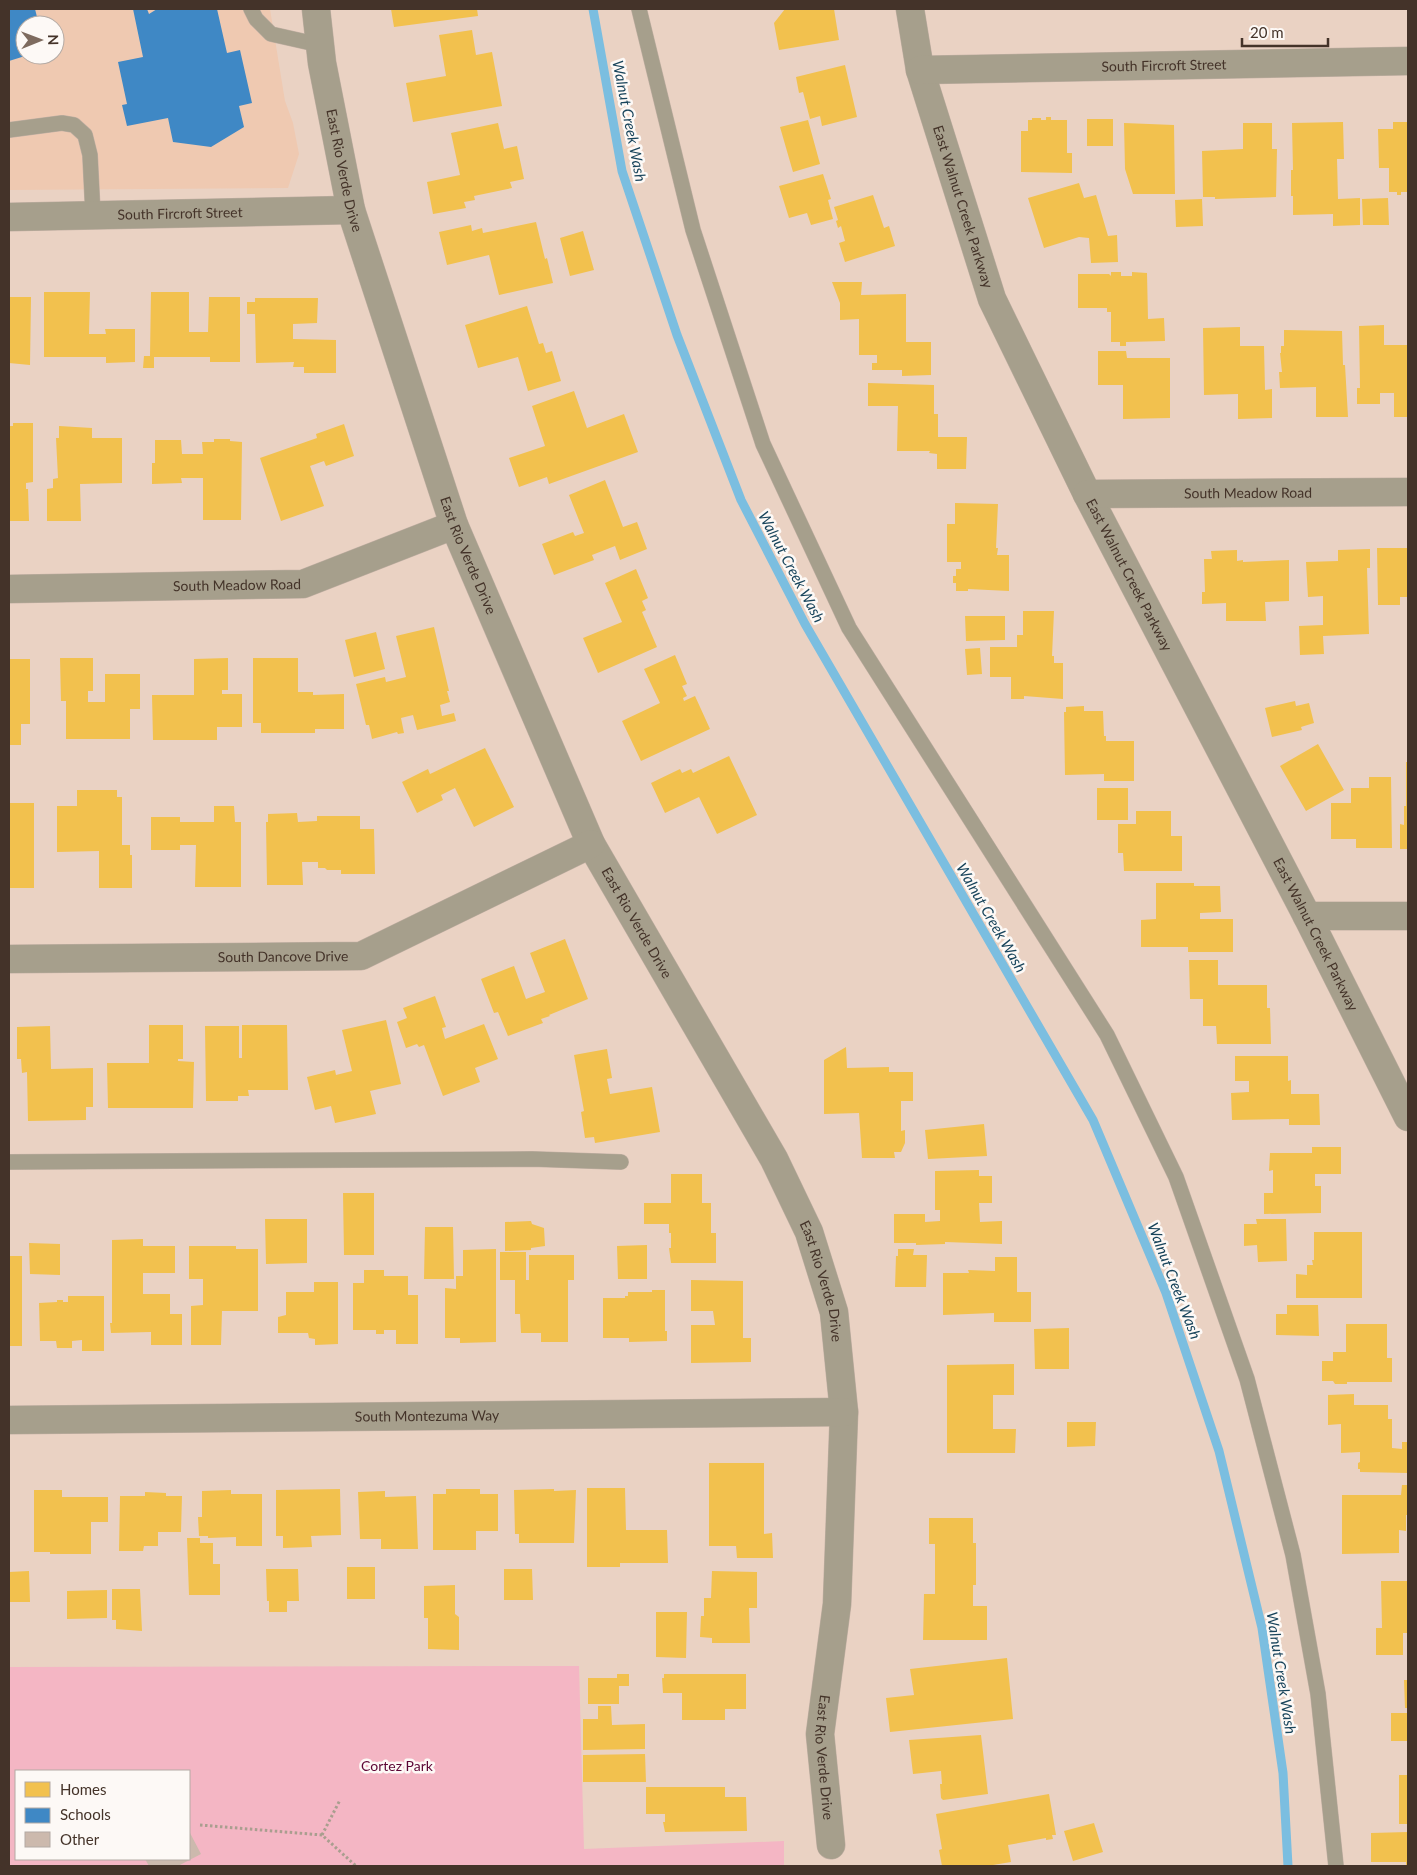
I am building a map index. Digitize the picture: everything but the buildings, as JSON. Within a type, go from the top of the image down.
[{"type":"street","name":"East Rio Verde Drive","points":[[316,9],[322,63],[351,210],[454,525],[591,844],[774,1158],[809,1232],[834,1312],[844,1412],[836,1604],[820,1734],[831,1845]]},
{"type":"street","name":"East Walnut Creek Parkway","points":[[910,9],[920,70],[992,299],[1087,494],[1307,916],[1408,1117]]},
{"type":"street","name":"South Fircroft Street","points":[[920,70],[1408,61]]},
{"type":"street","name":"South Fircroft Street","points":[[9,217],[351,210]]},
{"type":"street","name":"South Meadow Road","points":[[1087,494],[1408,492]]},
{"type":"street","name":"South Meadow Road","points":[[9,589],[304,584],[454,525]]},
{"type":"street","name":"South Dancove Drive","points":[[9,959],[361,956],[591,844]]},
{"type":"street","points":[[1307,916],[1408,916]]},
{"type":"street","name":"South Montezuma Way","points":[[9,1420],[844,1412]]},
{"type":"lane","points":[[251,9],[256,19],[272,34],[320,46]]},
{"type":"lane","points":[[639,9],[693,230],[763,444],[849,628],[1107,1035],[1176,1177],[1247,1379],[1293,1555],[1318,1694],[1336,1866]]},
{"type":"lane","points":[[9,130],[62,122],[74,125],[85,135],[90,155],[92,215]]},
{"type":"lane","points":[[9,1162],[512,1159],[622,1162]]},
{"type":"path","points":[[322,1835],[340,1800]]},
{"type":"path","points":[[200,1826],[322,1835],[356,1866]]},
{"type":"shaded area","points":[[9,9],[270,9],[285,101],[293,123],[299,154],[288,188],[9,190]]},
{"type":"green space","name":"Cortez Park","points":[[579,1666],[584,1849],[784,1841],[784,1866],[9,1866],[9,1667]]},
{"type":"waterway","name":"Walnut Creek Wash","points":[[593,9],[622,171],[677,335],[741,500],[805,624],[1093,1120],[1166,1293],[1219,1451],[1262,1628],[1283,1773],[1288,1866]]}]
